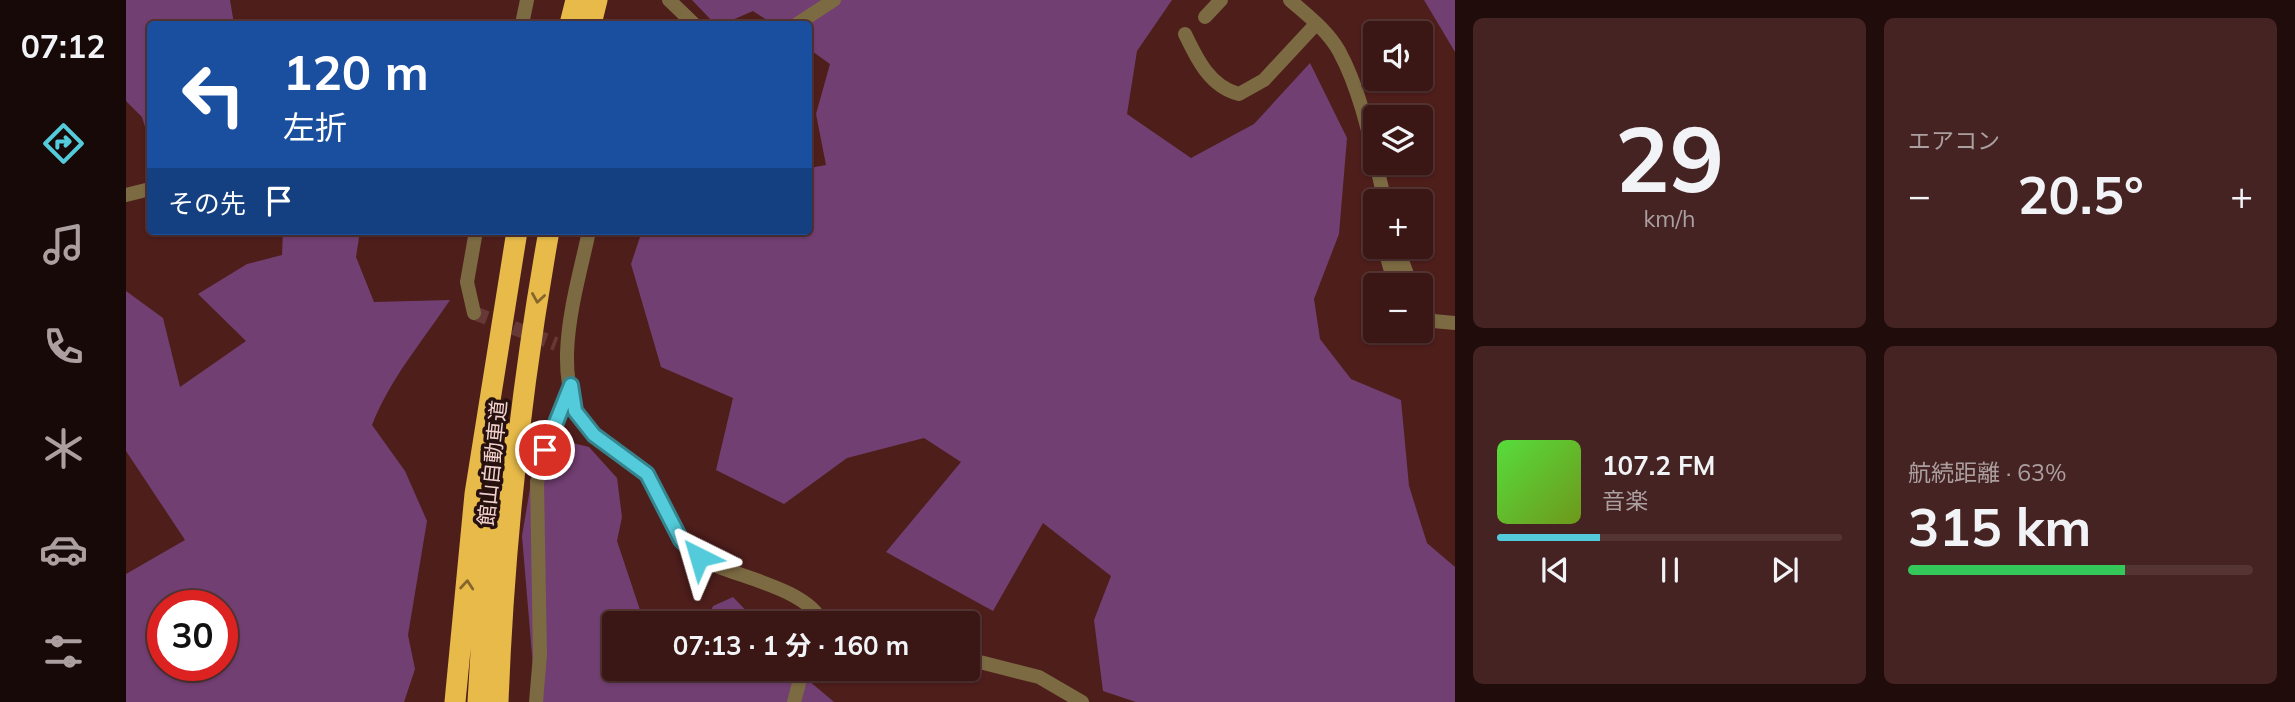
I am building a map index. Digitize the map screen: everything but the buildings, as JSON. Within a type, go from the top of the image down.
[{"type":"highway","points":[[571,21],[576,0]]},
{"type":"highway","points":[[593,21],[597,0]]},
{"type":"highway","points":[[455,702],[475,494],[516,235]]},
{"type":"highway","name":"館山自動車道","points":[[478,702],[496,456],[510,339],[527,235]]},
{"type":"highway","name":"館山自動車道","points":[[501,702],[499,668],[519,432],[548,235]]},
{"type":"highway","points":[[449,702],[463,630]]},
{"type":"street","points":[[523,21],[527,0]]},
{"type":"street","points":[[669,0],[691,21]]},
{"type":"street","points":[[802,21],[834,0]]},
{"type":"street","points":[[1205,18],[1221,0]]},
{"type":"street","points":[[1290,0],[1316,24],[1338,50],[1349,73],[1382,189]]},
{"type":"street","points":[[1185,34],[1199,63],[1213,80],[1229,92],[1240,94],[1265,80],[1316,24]]},
{"type":"street","points":[[126,195],[147,190]]},
{"type":"street","points":[[474,313],[467,282],[475,235]]},
{"type":"street","points":[[588,235],[561,344],[575,411],[594,435],[647,474],[681,540],[699,557],[768,583],[805,604],[812,611]]},
{"type":"street","points":[[1433,321],[1455,323]]},
{"type":"street","points":[[536,702],[540,655],[537,482],[551,434],[571,385]]},
{"type":"street","points":[[980,662],[1039,677],[1082,702]]},
{"type":"street","points":[[794,702],[800,681]]},
{"type":"shaded area","points":[[126,0],[230,0],[234,21],[147,21],[147,133],[142,117],[126,101]]},
{"type":"shaded area","points":[[692,0],[1172,0],[1137,51],[1127,114],[1191,158],[1254,124],[1310,63],[1347,138],[1339,234],[1314,299],[1320,339],[1351,379],[1401,400],[1409,486],[1427,543],[1455,567],[1455,702],[1136,702],[1103,691],[1094,620],[1111,576],[1043,523],[993,611],[886,552],[961,462],[924,438],[847,458],[784,504],[716,470],[733,398],[661,367],[631,264],[641,235],[812,235],[812,167],[826,165],[816,114],[830,64],[812,51],[812,21],[768,21],[753,11],[730,21],[712,21]]},
{"type":"shaded area","points":[[1424,0],[1455,0],[1455,52]]},
{"type":"shaded area","points":[[283,235],[359,235],[356,257],[374,302],[450,300],[397,376],[372,425],[405,471],[427,521],[408,635],[415,669],[404,702],[126,702],[126,574],[185,540],[126,451],[126,291],[163,318],[180,387],[246,341],[198,294],[247,264],[282,255]]},
{"type":"shaded area","points":[[539,435],[589,447],[617,478],[622,517],[617,541],[640,611],[602,611],[602,681],[809,681],[834,702],[536,702],[522,536]]},
{"type":"shaded area","points":[[733,597],[746,611],[711,611],[713,606]]},
{"type":"tunnel","points":[[474,313],[556,344]]},
{"type":"route","points":[[545,450],[571,385],[575,411],[594,435],[647,474],[681,540],[699,557]]}]
